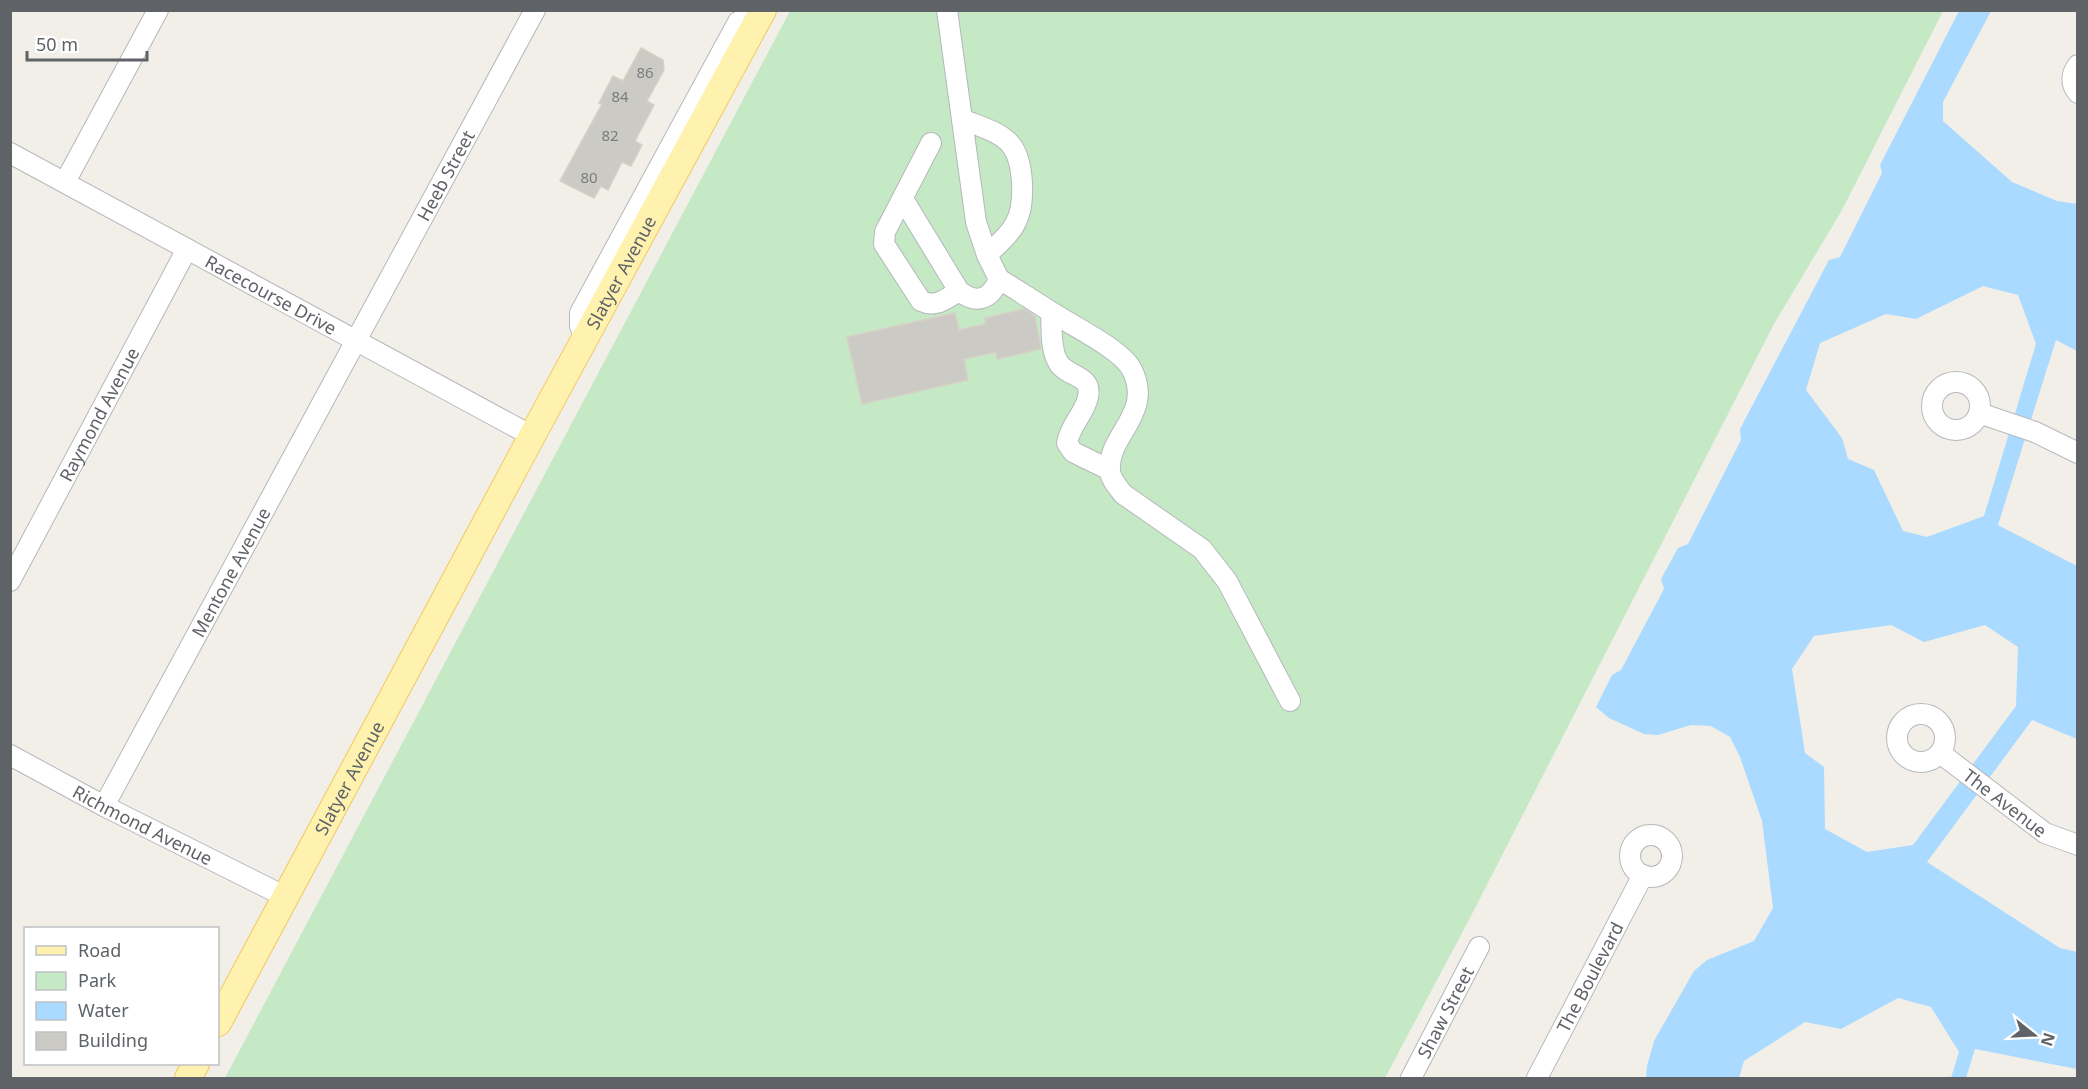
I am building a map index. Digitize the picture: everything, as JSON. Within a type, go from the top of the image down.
[{"type":"main road","name":"Slatyer Avenue","points":[[219,1021],[760,14]]},
{"type":"street","points":[[65,182],[158,10]]},
{"type":"street","points":[[947,10],[976,222],[987,255],[999,279],[1113,351],[1131,368],[1139,388],[1134,411],[1112,454],[1110,470],[1115,483],[1123,494],[1202,549],[1227,581],[1290,701]]},
{"type":"street","name":"Heeb Street","points":[[356,339],[531,12]]},
{"type":"street","points":[[2078,65],[2072,76],[2072,83],[2078,93]]},
{"type":"street","points":[[962,119],[994,133],[1010,144],[1019,159],[1022,205],[1015,225],[987,255]]},
{"type":"street","points":[[931,143],[885,232],[884,244],[921,301],[930,305],[938,304],[959,291]]},
{"type":"street","name":"Racecourse Drive","points":[[10,153],[532,436]]},
{"type":"street","points":[[903,199],[959,291],[967,298],[978,299],[987,296],[996,288],[999,279]]},
{"type":"street","name":"Raymond Avenue","points":[[10,581],[188,249]]},
{"type":"street","points":[[1051,312],[1054,353],[1059,364],[1070,373],[1082,378],[1088,386],[1088,399],[1069,433],[1067,443],[1073,452],[1110,470]]},
{"type":"street","name":"Mentone Avenue","points":[[104,806],[356,339]]},
{"type":"street","points":[[1979,412],[2035,432],[2078,453]]},
{"type":"street","name":"Slatyer Avenue","points":[[219,998],[462,544],[480,533]]},
{"type":"street","name":"The Avenue","points":[[1940,753],[2044,833],[2078,845]]},
{"type":"street","name":"Richmond Avenue","points":[[10,755],[104,806],[276,892]]},
{"type":"street","name":"The Boulevard","points":[[1537,1078],[1643,876]]},
{"type":"street","name":"Shaw Street","points":[[1412,1078],[1479,947]]},
{"type":"green space","points":[[790,11],[1943,11],[1842,210],[1774,324],[1471,916],[1385,1078],[225,1078]]},
{"type":"water","points":[[1959,11],[1991,11],[1943,102],[1943,121],[2012,182],[2057,201],[2077,204],[2077,351],[2056,340],[1998,525],[2077,566],[2077,739],[2032,720],[1927,862],[2060,948],[2077,952],[2077,1069],[1975,1049],[1966,1078],[1951,1078],[1959,1052],[1931,1007],[1898,998],[1841,1029],[1805,1022],[1744,1061],[1739,1078],[1646,1078],[1654,1041],[1694,971],[1707,960],[1754,941],[1773,908],[1762,821],[1740,757],[1730,737],[1711,726],[1691,725],[1658,735],[1644,734],[1609,718],[1596,707],[1612,675],[1621,670],[1664,589],[1661,579],[1678,548],[1688,544],[1741,440],[1740,429],[1829,260],[1840,257],[1882,173],[1880,165]],"holes":[[[1983,286],[2018,295],[2036,344],[1984,516],[1927,537],[1903,531],[1874,470],[1848,459],[1842,438],[1806,390],[1820,343],[1886,314],[1916,319]],[[1891,625],[1924,642],[1985,625],[2018,647],[2016,706],[1913,845],[1867,852],[1825,829],[1824,767],[1805,753],[1792,669],[1814,636]]]},
{"type":"building","points":[[641,48],[663,60],[664,70],[647,101],[654,105],[635,141],[642,145],[631,166],[622,162],[608,190],[601,186],[594,198],[560,181],[602,104],[599,103],[613,76],[623,81]]},
{"type":"building","points":[[1025,309],[1035,316],[1041,349],[997,359],[996,352],[964,359],[968,380],[862,404],[847,337],[955,313],[959,330],[986,324],[985,318]]}]
